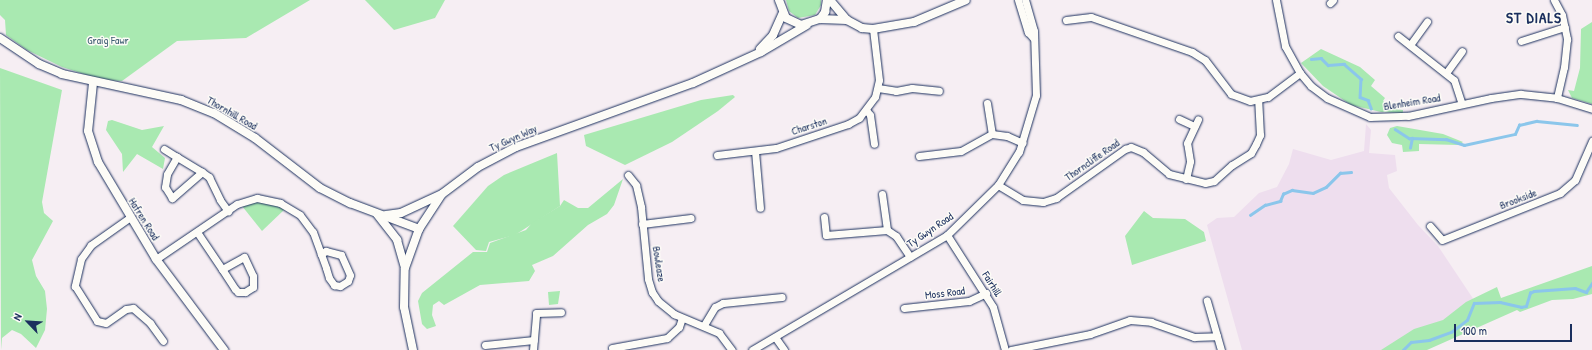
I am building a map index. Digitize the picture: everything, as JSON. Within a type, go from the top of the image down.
[{"type":"street","points":[[779,0],[783,14],[790,22],[807,25]]},
{"type":"street","points":[[820,19],[825,12],[827,0]]},
{"type":"street","points":[[830,0],[847,20],[862,28],[873,29],[914,22],[966,0]]},
{"type":"street","name":"Ty Gwyn Road","points":[[1018,0],[1028,32],[1034,39]]},
{"type":"street","name":"Ty Gwyn Road","points":[[752,350],[947,235],[998,185],[1023,143],[1036,96],[1037,61],[1034,31],[1025,0]]},
{"type":"street","name":"Blenheim Road","points":[[1276,0],[1285,46],[1300,73],[1311,86],[1327,98],[1370,118],[1408,116],[1462,104],[1521,94],[1556,98],[1592,109]]},
{"type":"street","points":[[1554,0],[1565,28],[1566,52],[1556,98]]},
{"type":"street","points":[[755,54],[773,35],[783,14]]},
{"type":"street","points":[[1066,20],[1091,17],[1192,52],[1205,60],[1231,94],[1250,102],[1258,101],[1278,90],[1300,73]]},
{"type":"street","points":[[755,54],[820,19],[847,20]]},
{"type":"street","points":[[1410,45],[1427,22]]},
{"type":"street","points":[[1521,41],[1565,28]]},
{"type":"street","name":"Charston","points":[[718,155],[776,148],[848,124],[866,111],[878,88],[879,68],[873,29]]},
{"type":"street","points":[[1398,36],[1446,73],[1457,86],[1462,104]]},
{"type":"street","name":"Thornhill Road","points":[[0,38],[40,64],[62,74],[93,83],[181,100],[214,112],[254,138],[320,188],[379,214],[418,229]]},
{"type":"street","points":[[1446,73],[1462,51]]},
{"type":"street","name":"Ty Gwyn Way","points":[[413,350],[404,307],[405,268],[418,229],[442,194],[478,167],[516,147],[693,83],[755,54]]},
{"type":"street","name":"Hafren Road","points":[[93,83],[88,116],[91,146],[129,218],[156,259],[224,350]]},
{"type":"street","points":[[878,88],[896,91],[912,88],[940,91]]},
{"type":"street","name":"Thorncliffe Road","points":[[998,185],[1023,200],[1043,202],[1056,198],[1124,149],[1131,147],[1143,152],[1169,174],[1205,183],[1214,182],[1232,164],[1251,153],[1260,135],[1258,101]]},
{"type":"street","points":[[988,103],[992,134]]},
{"type":"street","points":[[866,111],[870,115],[874,144]]},
{"type":"street","points":[[1179,119],[1194,126]]},
{"type":"street","points":[[1186,179],[1190,161],[1187,143],[1198,119]]},
{"type":"street","points":[[919,156],[962,150],[992,134],[1007,136],[1023,143]]},
{"type":"street","name":"Brookside","points":[[1430,226],[1442,240],[1560,193],[1575,180],[1592,142]]},
{"type":"street","points":[[164,149],[202,172],[213,182],[220,200],[228,210]]},
{"type":"street","points":[[755,151],[760,208]]},
{"type":"street","points":[[177,157],[167,174],[165,187],[172,198],[202,172]]},
{"type":"street","name":"Bowleaze","points":[[628,175],[636,185],[652,292],[665,308],[682,318],[704,325],[719,333],[732,350]]},
{"type":"street","points":[[379,214],[401,213],[442,194]]},
{"type":"street","points":[[882,194],[887,230]]},
{"type":"street","points":[[156,259],[228,210],[246,200],[257,198],[280,203],[300,215],[308,224],[334,285],[340,286],[348,280],[350,275],[341,255],[326,251],[321,254]]},
{"type":"street","points":[[379,214],[397,240],[405,268]]},
{"type":"street","points":[[824,217],[826,235],[887,230],[896,236],[910,257]]},
{"type":"street","points":[[129,218],[90,245],[81,259],[75,286],[97,322],[106,323],[126,309],[133,308],[150,323],[164,341]]},
{"type":"street","points":[[642,224],[690,218]]},
{"type":"street","points":[[197,232],[222,269],[238,292],[245,292],[252,287],[253,276],[244,258],[222,269]]},
{"type":"street","name":"Fairhill","points":[[947,235],[986,293],[998,319],[1005,350]]},
{"type":"street","name":"Moss Road","points":[[904,308],[969,301],[986,293]]},
{"type":"street","points":[[704,325],[715,307],[723,303],[782,297]]},
{"type":"street","points":[[1207,300],[1221,350]]},
{"type":"street","points":[[532,350],[536,313],[561,312]]},
{"type":"street","points":[[612,348],[667,338],[679,326],[682,318]]},
{"type":"street","points":[[1011,350],[1090,334],[1130,320],[1151,322],[1194,337],[1217,336]]},
{"type":"street","points":[[775,337],[784,350]]},
{"type":"street","points":[[485,345],[534,340]]},
{"type":"shaded area","points":[[1366,124],[1371,130],[1369,153],[1395,155],[1397,171],[1387,175],[1389,188],[1418,225],[1438,246],[1474,300],[1399,350],[1242,350],[1207,225],[1217,218],[1234,217],[1259,193],[1277,187],[1289,164],[1293,149],[1331,160],[1364,151]]},
{"type":"green space","name":"Graig Fawr","points":[[0,0],[310,0],[246,38],[177,41],[122,81],[102,80],[62,67],[27,50],[6,35],[5,20],[0,15]]},
{"type":"green space","points":[[365,0],[445,0],[435,18],[394,30]]},
{"type":"green space","points":[[786,0],[821,0],[821,5],[815,15],[798,18],[789,11]]},
{"type":"green space","points":[[1592,22],[1592,104],[1572,98],[1568,90],[1574,91],[1580,68],[1581,29]]},
{"type":"green space","points":[[1321,49],[1360,67],[1375,80],[1371,86],[1385,98],[1383,101],[1393,109],[1403,110],[1403,113],[1381,112],[1351,105],[1323,86],[1301,63]]},
{"type":"green space","points":[[0,68],[62,90],[42,202],[44,213],[53,221],[32,260],[36,276],[45,291],[47,309],[45,330],[36,348],[21,334],[12,330],[2,338],[1,350]]},
{"type":"green space","points":[[733,95],[735,97],[718,111],[672,142],[625,165],[586,146],[584,135],[701,100]]},
{"type":"green space","points":[[112,120],[142,130],[164,126],[152,147],[165,158],[163,169],[137,154],[123,172],[122,154],[106,130],[108,121]]},
{"type":"green space","points":[[1397,126],[1443,134],[1463,142],[1459,145],[1419,144],[1419,151],[1403,152],[1402,145],[1392,143],[1387,135],[1390,128]]},
{"type":"green space","points":[[557,153],[560,206],[515,235],[489,242],[486,251],[476,250],[453,226],[488,186],[504,175]]},
{"type":"green space","points":[[623,179],[614,205],[607,214],[588,225],[553,256],[532,265],[535,271],[529,281],[480,285],[444,305],[439,301],[433,305],[432,315],[436,326],[427,329],[422,324],[418,301],[422,293],[473,252],[487,252],[490,243],[526,230],[532,223],[560,206],[564,200],[578,208],[588,208]]},
{"type":"green space","points":[[258,201],[269,203],[285,209],[262,231],[242,206]]},
{"type":"green space","points":[[1144,211],[1153,218],[1185,219],[1204,232],[1206,241],[1132,265],[1125,236]]},
{"type":"green space","points":[[1592,266],[1592,294],[1573,299],[1552,300],[1520,312],[1517,310],[1427,350],[1381,350],[1414,329],[1443,320],[1466,302],[1497,287],[1501,298]]},
{"type":"green space","points":[[560,291],[558,304],[549,305],[548,292]]},
{"type":"waterway","points":[[1311,59],[1321,58],[1328,65],[1344,64],[1361,79],[1360,97],[1368,100],[1371,108]]},
{"type":"waterway","points":[[1395,129],[1409,138],[1446,139],[1464,145],[1515,134],[1519,125],[1537,121],[1577,125]]},
{"type":"waterway","points":[[1410,148],[1412,138]]},
{"type":"waterway","points":[[1250,215],[1265,205],[1280,201],[1283,194],[1292,190],[1313,193],[1326,187],[1340,173],[1351,172]]},
{"type":"waterway","points":[[1403,350],[1411,342],[1429,340],[1451,332],[1467,320],[1474,303],[1500,302],[1521,307],[1526,306],[1530,293],[1534,291],[1575,288],[1586,292],[1592,283]]},
{"type":"district","name":"ST DIALS","points":[[1534,18]]}]
